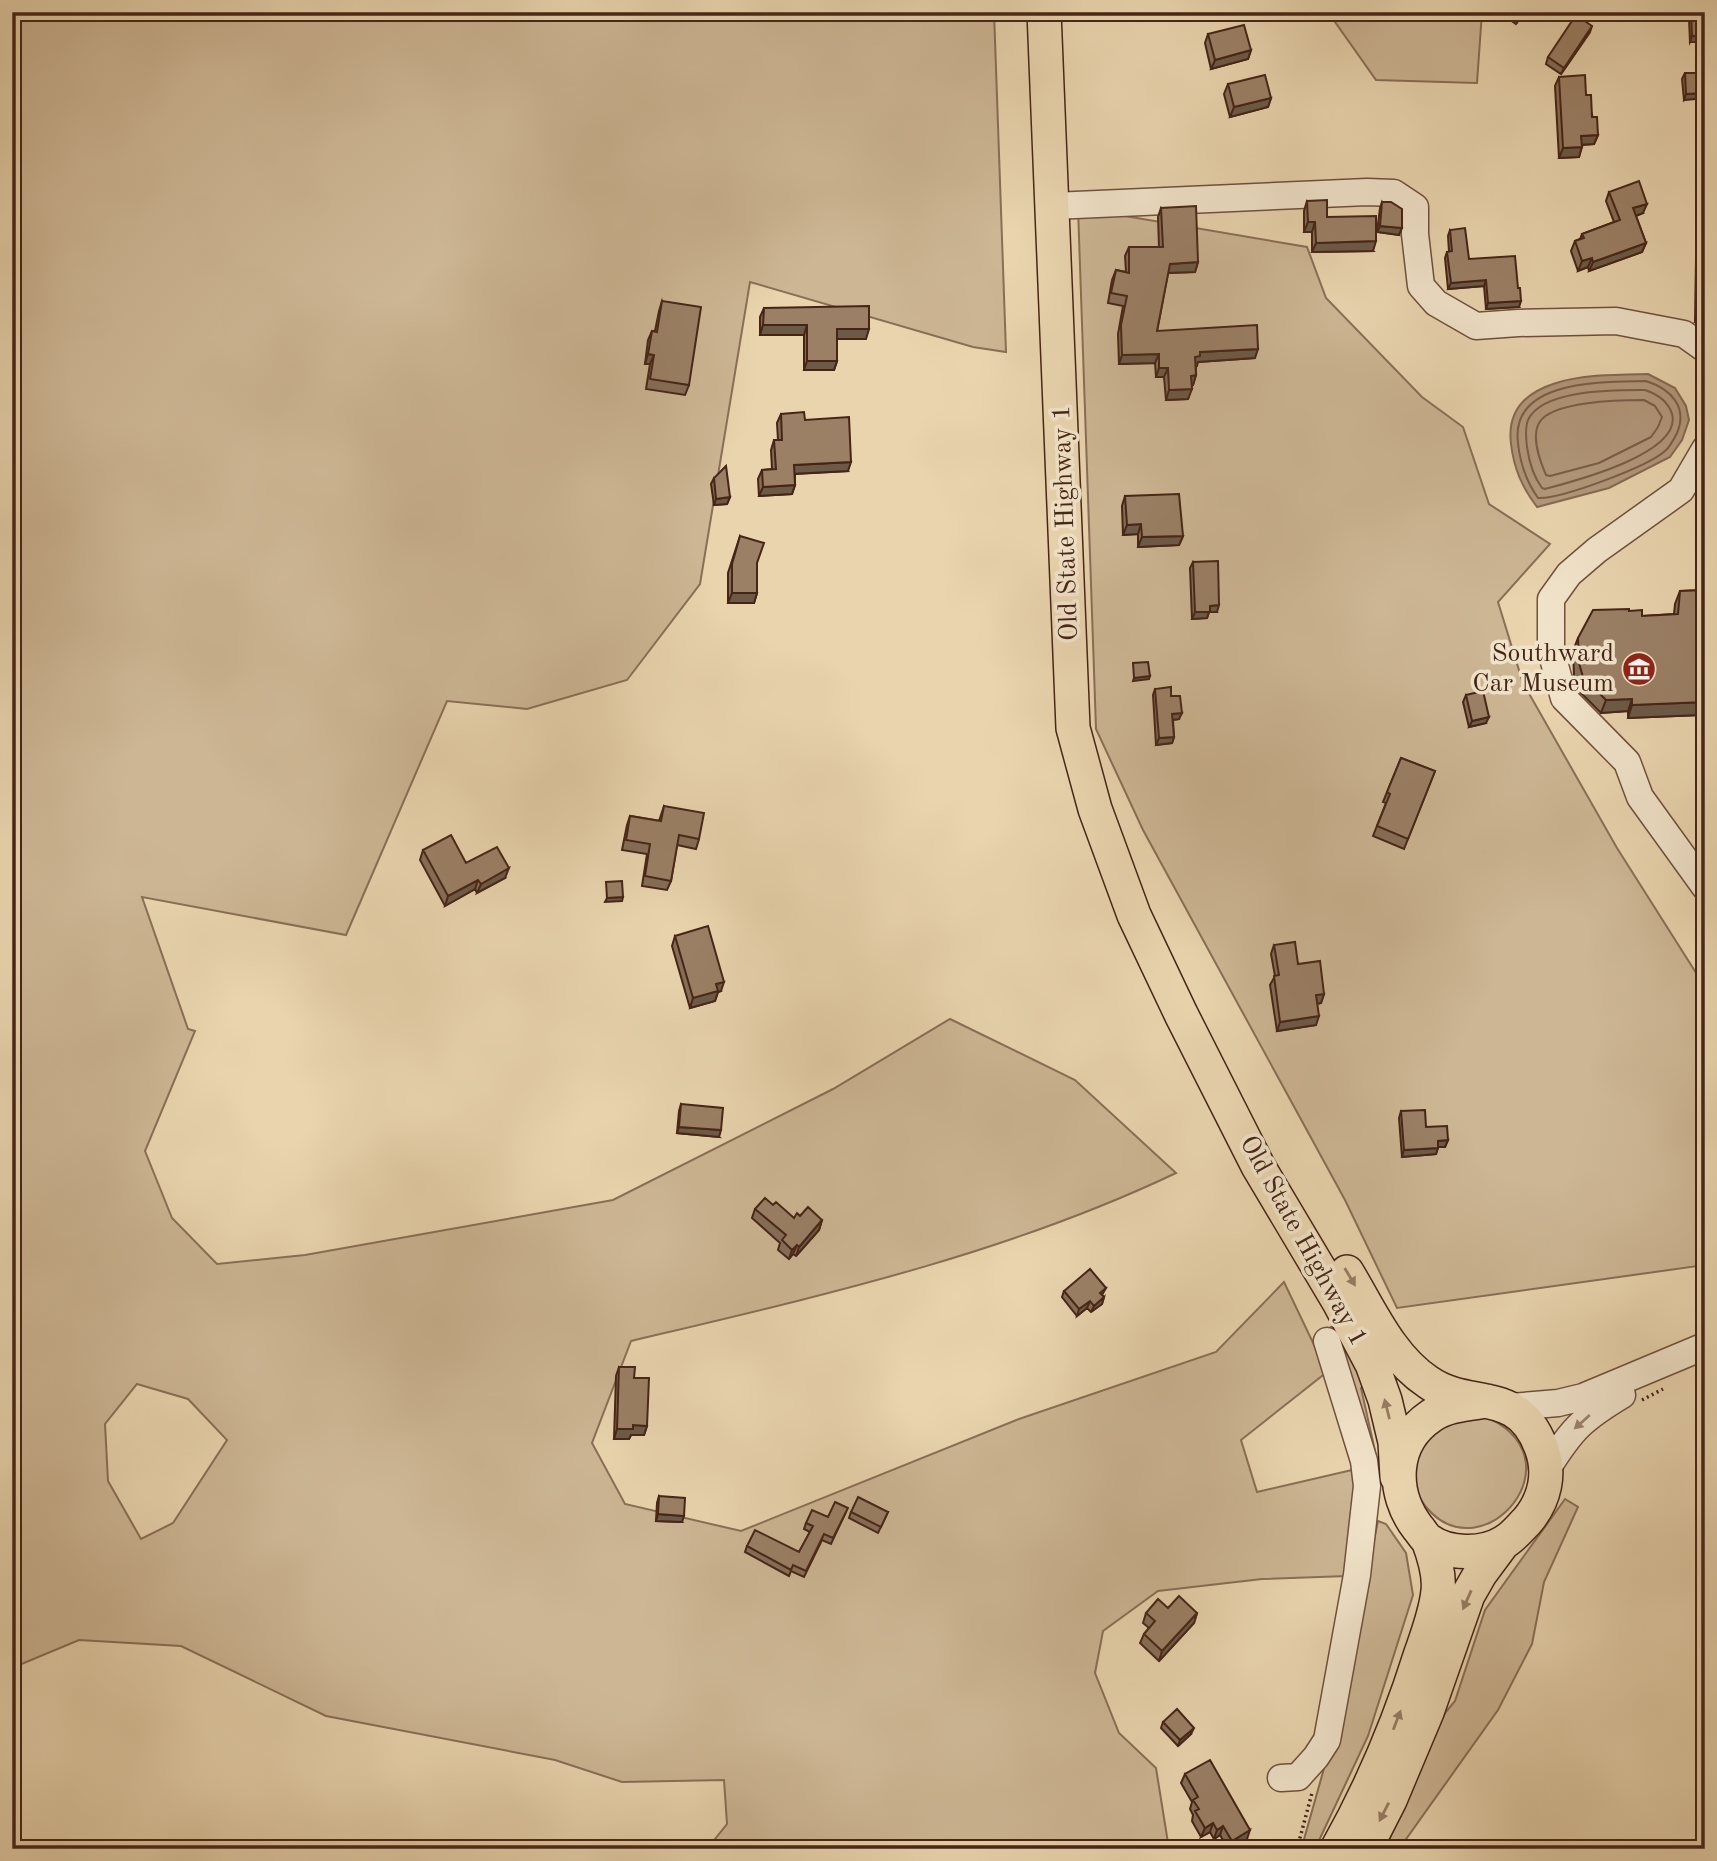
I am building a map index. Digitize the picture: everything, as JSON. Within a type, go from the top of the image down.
[{"type":"main road","name":"Old State Highway 1","points":[[1044,12],[1073,728],[1095,809],[1134,915],[1258,1166],[1339,1302],[1372,1364],[1385,1400],[1395,1442],[1399,1488]]},
{"type":"main road","name":"Old State Highway 1","points":[[1181,1014],[1295,1185],[1385,1336],[1406,1365],[1429,1384],[1499,1404]]},
{"type":"main road","points":[[1337,1849],[1382,1757],[1412,1682],[1436,1608],[1438,1588],[1435,1560],[1427,1540],[1412,1520],[1399,1488],[1401,1457],[1413,1434],[1430,1416],[1453,1406],[1499,1404],[1528,1424],[1541,1446],[1546,1469],[1544,1492],[1533,1513],[1519,1530],[1503,1543],[1468,1595],[1427,1712],[1390,1800],[1365,1849]]},
{"type":"main road","points":[[1427,1540],[1456,1551],[1481,1551],[1503,1543]]},
{"type":"street","points":[[1053,206],[1354,192],[1394,193],[1415,206],[1421,286],[1436,303],[1476,326],[1616,321],[1684,334],[1705,349]]},
{"type":"street","points":[[1705,449],[1681,490],[1569,573],[1551,599],[1551,651],[1564,698],[1627,762],[1640,797],[1705,887]]},
{"type":"street","points":[[1280,1778],[1298,1777],[1327,1740],[1355,1588],[1366,1505],[1364,1461],[1327,1341]]},
{"type":"street","points":[[1499,1404],[1558,1403],[1583,1397],[1703,1346]]},
{"type":"street","points":[[1546,1469],[1570,1433],[1590,1414],[1703,1346]]},
{"type":"street","points":[[1366,1505],[1399,1488]]},
{"type":"shaded area","points":[[12,12],[994,12],[1006,352],[973,347],[750,282],[700,584],[627,680],[527,709],[447,701],[346,935],[142,897],[188,1029],[195,1031],[145,1151],[172,1218],[217,1264],[305,1255],[613,1200],[833,1089],[950,1019],[1075,1080],[1176,1173],[1111,1202],[977,1251],[770,1308],[631,1341],[592,1443],[625,1504],[741,1531],[1019,1419],[1216,1352],[1284,1282],[1327,1372],[1241,1440],[1257,1492],[1352,1470],[1359,1516],[1347,1576],[1262,1579],[1158,1591],[1103,1631],[1095,1673],[1119,1733],[1156,1768],[1169,1849],[707,1849],[727,1824],[724,1780],[622,1782],[555,1760],[326,1716],[181,1646],[79,1640],[12,1668]],"holes":[[[137,1384],[188,1399],[227,1440],[173,1523],[141,1539],[108,1481],[105,1424]]]},
{"type":"shaded area","points":[[1328,12],[1482,12],[1477,83],[1376,80]]},
{"type":"shaded area","points":[[1078,208],[1307,247],[1326,298],[1422,397],[1463,427],[1489,504],[1550,544],[1498,602],[1523,683],[1617,848],[1705,987],[1705,1265],[1397,1308],[1345,1200],[1143,830],[1096,729]]},
{"type":"shaded area","points":[[1332,1326],[1365,1384],[1361,1388],[1375,1451],[1377,1484],[1330,1328]]},
{"type":"shaded area","points":[[1482,1415],[1512,1434],[1525,1457],[1525,1481],[1514,1503],[1496,1519],[1473,1528],[1449,1525],[1426,1507],[1417,1493],[1413,1478],[1417,1455],[1422,1439],[1430,1429]]},
{"type":"shaded area","points":[[1565,1499],[1578,1507],[1544,1582],[1532,1644],[1498,1710],[1399,1849],[1385,1849],[1445,1713],[1455,1701],[1485,1610]]},
{"type":"shaded area","points":[[1378,1521],[1386,1524],[1406,1553],[1413,1595],[1368,1736],[1315,1849],[1305,1849],[1303,1843],[1334,1733]]},
{"type":"water","points":[[1648,374],[1675,388],[1686,406],[1689,420],[1682,440],[1670,457],[1609,488],[1537,507],[1520,477],[1511,444],[1512,420],[1522,403],[1538,390],[1558,382],[1605,375]]},
{"type":"building","points":[[1691,12],[1705,12],[1705,35],[1692,36]]},
{"type":"building","points":[[1576,15],[1592,26],[1564,68],[1548,57]]},
{"type":"building","points":[[1244,25],[1251,50],[1215,60],[1208,34]]},
{"type":"building","points":[[1685,73],[1705,73],[1705,93],[1686,94]]},
{"type":"building","points":[[1265,75],[1271,98],[1234,107],[1228,84]]},
{"type":"building","points":[[1585,75],[1586,95],[1591,95],[1592,117],[1597,117],[1598,135],[1581,136],[1582,147],[1563,148],[1559,77]]},
{"type":"building","points":[[1639,181],[1647,204],[1633,208],[1646,243],[1593,262],[1592,258],[1582,261],[1575,241],[1584,238],[1582,234],[1620,220],[1609,192]]},
{"type":"building","points":[[1701,182],[1705,183],[1705,310],[1700,309]]},
{"type":"building","points":[[1327,200],[1327,217],[1376,216],[1376,241],[1316,243],[1315,222],[1308,222],[1307,201]]},
{"type":"building","points":[[1382,202],[1391,202],[1402,209],[1402,228],[1380,226]]},
{"type":"building","points":[[1196,206],[1198,262],[1170,264],[1157,331],[1257,325],[1258,349],[1200,352],[1200,356],[1195,357],[1196,375],[1191,376],[1192,389],[1169,390],[1168,368],[1159,368],[1159,354],[1122,355],[1121,325],[1127,296],[1111,293],[1116,270],[1129,273],[1129,247],[1163,247],[1161,208]]},
{"type":"building","points":[[1465,228],[1469,259],[1515,256],[1521,301],[1488,303],[1486,280],[1451,283],[1447,252],[1452,251],[1450,230]]},
{"type":"building","points":[[662,301],[701,307],[689,385],[650,379],[654,355],[648,354],[652,331],[657,332]]},
{"type":"building","points":[[869,306],[869,329],[837,329],[837,361],[807,361],[807,325],[763,325],[764,308]]},
{"type":"building","points":[[804,412],[805,420],[849,417],[851,462],[794,465],[795,485],[763,487],[762,470],[776,469],[774,440],[782,440],[781,414]]},
{"type":"building","points":[[726,466],[730,497],[716,499],[714,478]]},
{"type":"building","points":[[1179,494],[1183,536],[1142,537],[1141,524],[1127,525],[1125,496]]},
{"type":"building","points":[[740,536],[764,543],[757,563],[757,593],[732,593],[732,564]]},
{"type":"building","points":[[1218,561],[1219,605],[1210,606],[1210,612],[1195,612],[1193,562]]},
{"type":"building","name":"Southward Car Museum","points":[[1705,590],[1705,702],[1632,705],[1632,699],[1606,700],[1583,677],[1579,663],[1578,638],[1593,610],[1642,610],[1642,616],[1678,614],[1680,591]]},
{"type":"building","points":[[1148,662],[1150,676],[1134,678],[1133,663]]},
{"type":"building","points":[[1171,687],[1171,696],[1180,696],[1182,713],[1172,714],[1174,737],[1159,738],[1155,689]]},
{"type":"building","points":[[1483,691],[1489,717],[1472,721],[1466,695]]},
{"type":"building","points":[[1401,758],[1435,771],[1408,839],[1377,826]]},
{"type":"building","points":[[664,806],[704,813],[699,839],[679,835],[671,881],[645,876],[650,844],[626,840],[630,816],[661,821]]},
{"type":"building","points":[[451,835],[466,863],[497,847],[509,868],[481,884],[478,880],[448,896],[423,850]]},
{"type":"building","points":[[622,881],[623,897],[607,898],[606,882]]},
{"type":"building","points":[[708,926],[724,982],[716,984],[718,991],[693,998],[675,936]]},
{"type":"building","points":[[1295,942],[1298,964],[1320,961],[1324,994],[1316,995],[1319,1016],[1280,1022],[1274,976],[1279,975],[1274,945]]},
{"type":"building","points":[[681,1104],[723,1108],[721,1130],[679,1127]]},
{"type":"building","points":[[1425,1110],[1426,1127],[1447,1126],[1448,1140],[1438,1141],[1438,1148],[1404,1150],[1401,1111]]},
{"type":"building","points":[[765,1198],[773,1205],[776,1202],[794,1218],[797,1213],[800,1216],[808,1207],[822,1220],[799,1247],[797,1245],[792,1250],[782,1240],[786,1235],[755,1209]]},
{"type":"building","points":[[1090,1269],[1106,1288],[1100,1293],[1104,1297],[1094,1306],[1090,1301],[1079,1309],[1064,1291]]},
{"type":"building","points":[[619,1367],[635,1367],[634,1378],[649,1378],[647,1426],[633,1425],[633,1429],[617,1429]]},
{"type":"building","points":[[659,1496],[685,1498],[684,1516],[658,1514]]},
{"type":"building","points":[[858,1497],[888,1512],[881,1527],[851,1512]]},
{"type":"building","points":[[835,1502],[848,1508],[833,1538],[824,1534],[806,1571],[793,1565],[791,1570],[747,1546],[755,1530],[799,1552],[813,1526],[806,1523],[812,1510],[828,1517]]},
{"type":"building","points":[[1179,1596],[1197,1613],[1162,1651],[1144,1634],[1155,1621],[1146,1613],[1158,1599],[1168,1608]]},
{"type":"building","points":[[1177,1709],[1194,1728],[1180,1740],[1163,1722]]},
{"type":"building","points":[[1210,1760],[1250,1830],[1232,1841],[1223,1826],[1217,1830],[1213,1823],[1205,1828],[1195,1811],[1199,1809],[1193,1800],[1198,1797],[1185,1774]]},
{"type":"place","name":"Southward Car Museum","points":[[1639,669]]}]
